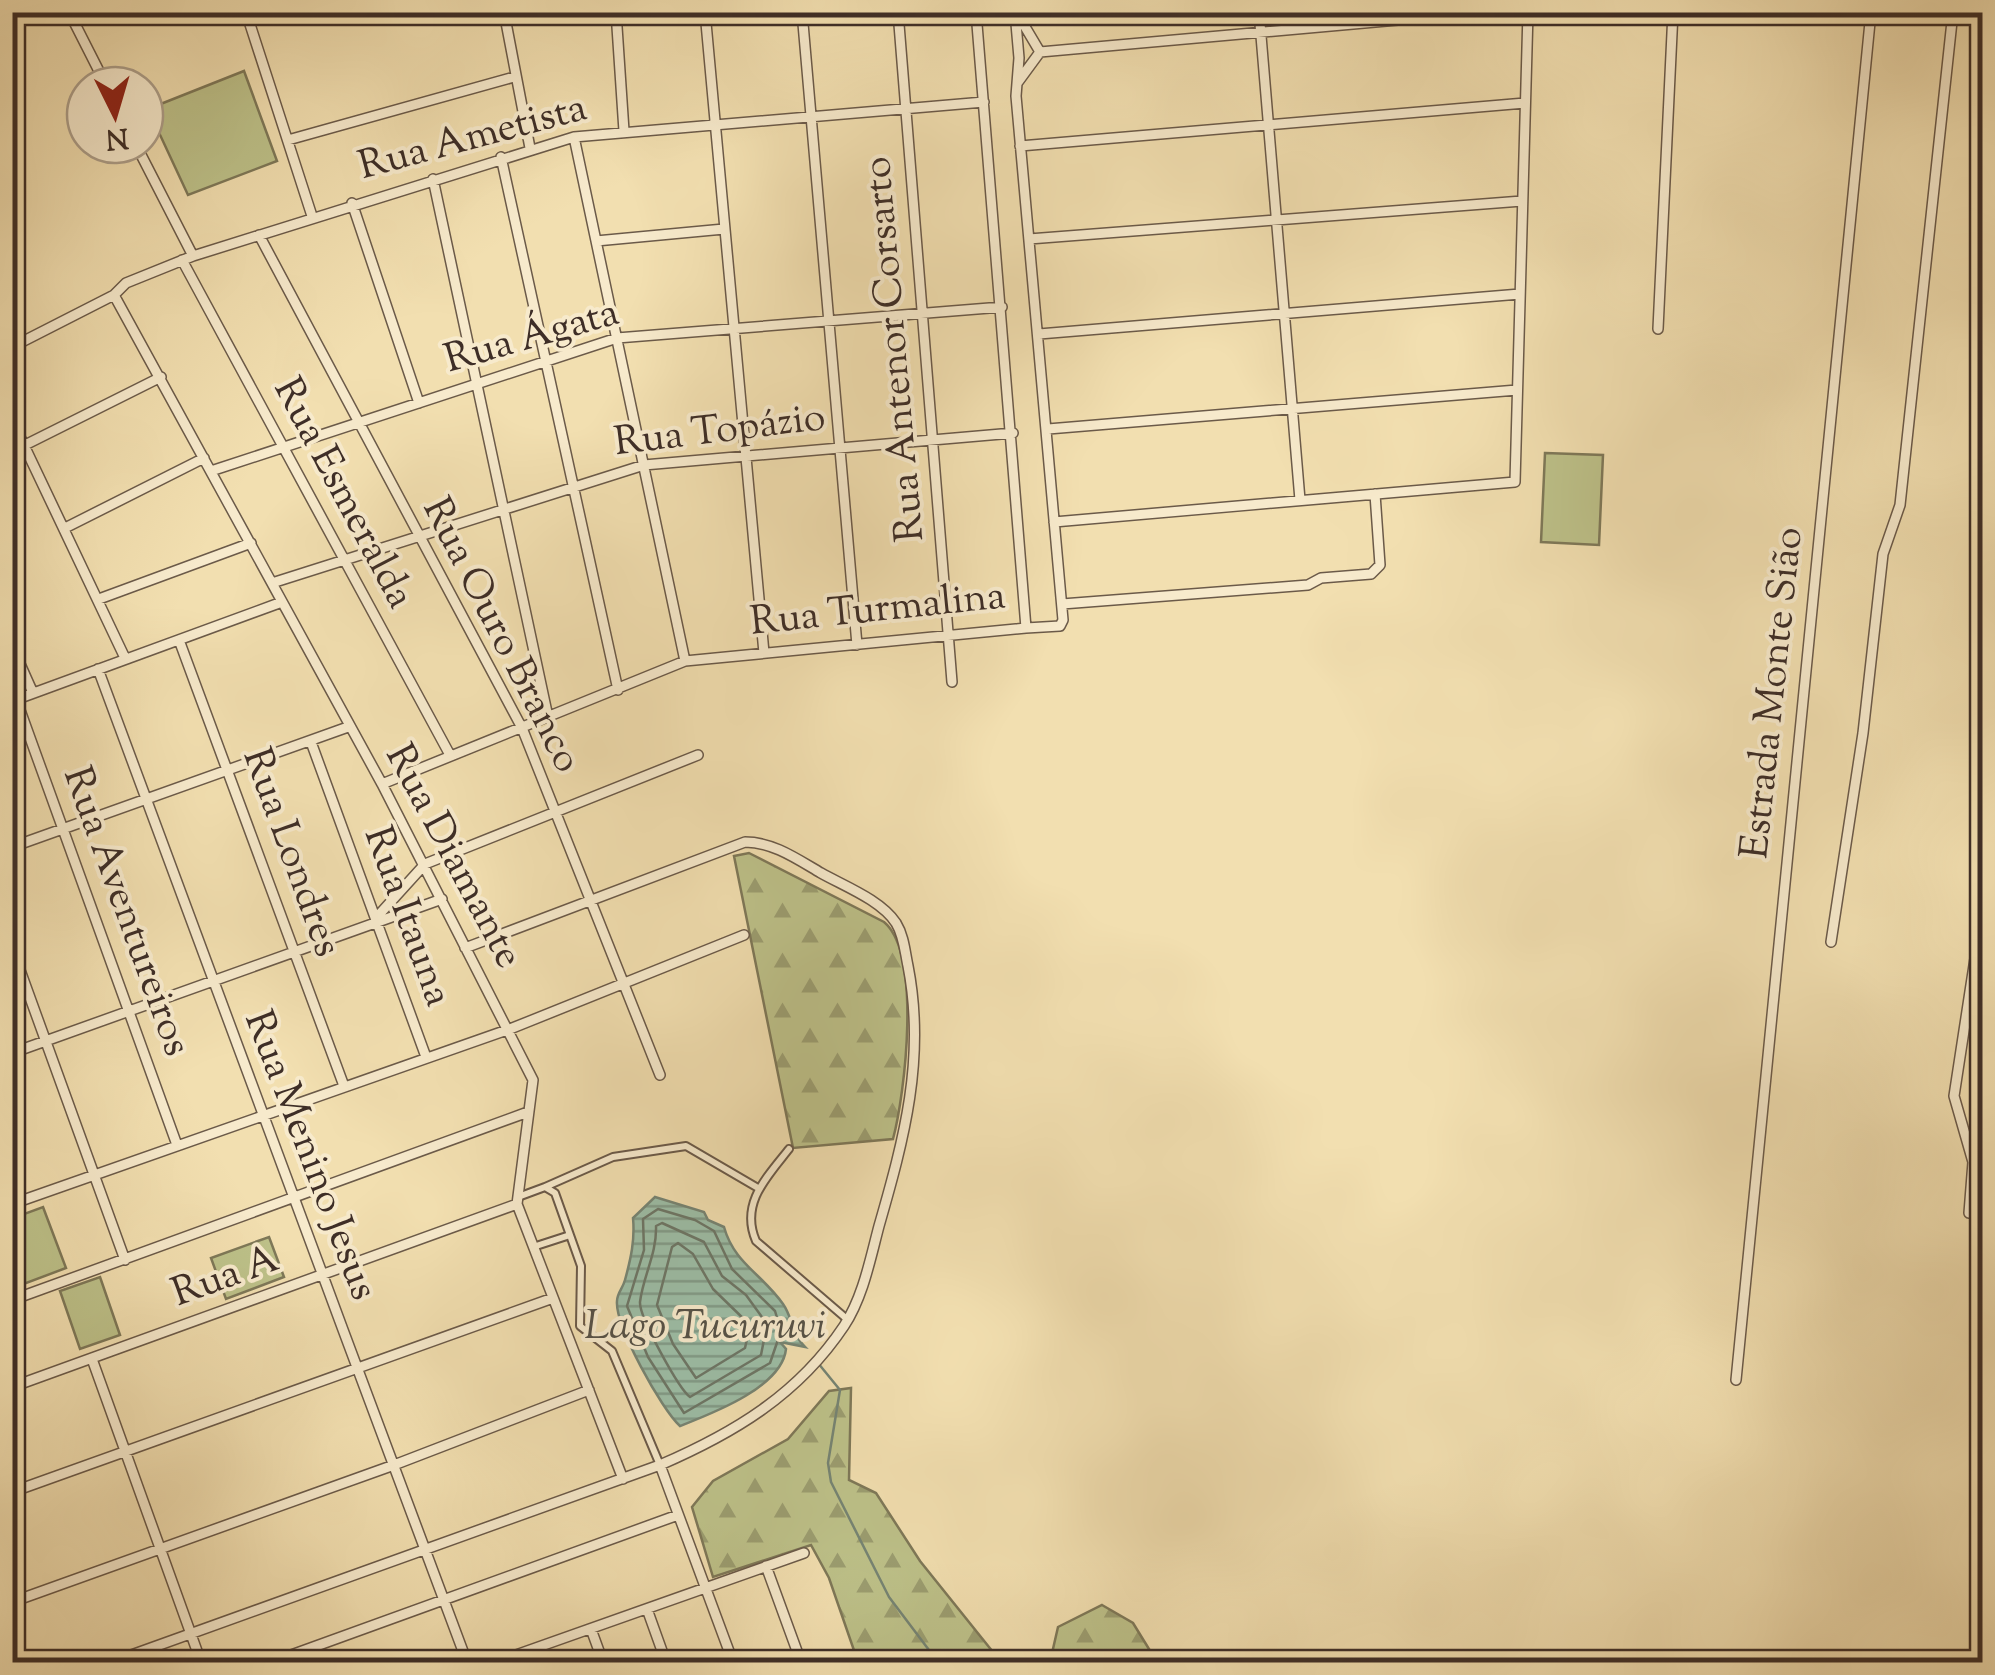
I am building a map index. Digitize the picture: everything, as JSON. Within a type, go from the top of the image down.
[{"type":"main road","points":[[12,14],[24,12]]},
{"type":"street","points":[[69,12],[96,65]]},
{"type":"street","points":[[246,12],[312,216]]},
{"type":"street","points":[[504,12],[530,148]]},
{"type":"street","points":[[616,12],[624,131]]},
{"type":"street","points":[[705,12],[764,653]]},
{"type":"street","points":[[802,12],[856,645]]},
{"type":"street","name":"Rua Antenor Corsarto","points":[[898,12],[952,682]]},
{"type":"street","name":"Rua Turmalina","points":[[382,784],[685,661],[1026,628],[976,12]]},
{"type":"street","points":[[1014,12],[1020,146],[1062,604],[1060,626],[1026,628]]},
{"type":"street","points":[[1025,12],[1024,25],[1040,52]]},
{"type":"street","points":[[1259,12],[1300,500]]},
{"type":"street","points":[[1016,84],[1040,52],[1487,12]]},
{"type":"street","points":[[1054,522],[1514,482],[1528,12]]},
{"type":"street","points":[[1658,329],[1674,12]]},
{"type":"street","name":"Estrada Monte Sião","points":[[1736,1380],[1871,12]]},
{"type":"street","points":[[1831,942],[1863,733],[1883,554],[1900,505],[1952,12]]},
{"type":"street","points":[[288,140],[514,77]]},
{"type":"street","name":"Rua Ametista","points":[[12,347],[114,294],[126,283],[188,258],[530,148],[624,131],[984,102]]},
{"type":"street","points":[[1020,146],[1525,103]]},
{"type":"street","points":[[574,137],[685,661]]},
{"type":"street","points":[[500,157],[618,690]]},
{"type":"street","name":"Rua Esmeralda","points":[[145,165],[283,447],[450,756]]},
{"type":"street","points":[[433,180],[548,717]]},
{"type":"street","points":[[1029,239],[1522,201]]},
{"type":"street","points":[[352,204],[419,403]]},
{"type":"street","points":[[596,241],[724,229]]},
{"type":"street","name":"Rua Ouro Branco","points":[[259,235],[416,536],[522,728],[660,1075]]},
{"type":"street","name":"Rua Diamante","points":[[114,294],[382,784],[533,1080],[517,1200],[624,1478]]},
{"type":"street","points":[[1039,334],[1520,294]]},
{"type":"street","name":"Rua Ágata","points":[[211,472],[617,338],[1002,307]]},
{"type":"street","points":[[25,445],[161,377]]},
{"type":"street","points":[[1048,429],[1517,390]]},
{"type":"street","points":[[12,420],[125,658]]},
{"type":"street","name":"Rua Topázio","points":[[272,584],[644,465],[1013,433]]},
{"type":"street","points":[[66,528],[204,458]]},
{"type":"street","points":[[1062,604],[1308,585],[1321,578],[1370,574],[1380,564],[1375,494]]},
{"type":"street","points":[[100,599],[250,543]]},
{"type":"street","points":[[14,700],[282,602]]},
{"type":"street","name":"Rua Londres","points":[[179,640],[344,1086]]},
{"type":"street","points":[[12,646],[33,693]]},
{"type":"street","name":"Rua Menino Jesus","points":[[98,669],[259,1117],[323,1274],[467,1662]]},
{"type":"street","name":"Rua Aventureiros","points":[[14,700],[177,1145]]},
{"type":"street","points":[[12,847],[348,728]]},
{"type":"street","name":"Rua Itauna","points":[[312,742],[426,1057]]},
{"type":"street","points":[[374,920],[424,864],[698,755]]},
{"type":"street","points":[[112,1662],[660,1466],[746,1424],[816,1362],[848,1320],[866,1273],[911,1108],[915,1013],[902,937],[889,914],[761,842],[730,845],[466,948]]},
{"type":"street","points":[[12,1052],[442,898]]},
{"type":"street","points":[[1969,1212],[1973,1162],[1954,1096],[1955,1072],[1982,913]]},
{"type":"street","points":[[12,1204],[510,1029],[744,935]]},
{"type":"street","points":[[12,948],[126,1260]]},
{"type":"street","points":[[12,1300],[528,1112]]},
{"type":"street","points":[[517,1200],[613,1157],[686,1146],[758,1188]]},
{"type":"street","points":[[789,1150],[758,1188],[748,1224],[756,1241],[848,1320]]},
{"type":"street","points":[[545,1186],[555,1193],[582,1266],[580,1326],[612,1351],[660,1466],[733,1662]]},
{"type":"street","name":"Rua A","points":[[12,1387],[517,1200]]},
{"type":"street","points":[[533,1247],[570,1236]]},
{"type":"street","points":[[12,1492],[553,1298]]},
{"type":"street","points":[[92,1360],[201,1662]]},
{"type":"street","points":[[12,1602],[394,1465],[588,1390]]},
{"type":"street","points":[[272,1662],[678,1515]]},
{"type":"street","points":[[496,1662],[804,1552]]},
{"type":"street","points":[[766,1566],[802,1662]]},
{"type":"street","points":[[646,1609],[666,1662]]},
{"type":"street","points":[[591,1629],[603,1662]]},
{"type":"street","points":[[531,1650],[536,1662]]},
{"type":"green space","points":[[244,71],[277,161],[188,195],[165,146],[165,102]]},
{"type":"green space","points":[[1545,453],[1603,455],[1599,545],[1541,542]]},
{"type":"green space","points":[[749,853],[884,922],[896,939],[907,993],[907,1026],[902,1091],[893,1139],[793,1148],[734,856]]},
{"type":"green space","points":[[43,1207],[66,1268],[13,1288],[13,1218]]},
{"type":"green space","points":[[269,1237],[284,1277],[226,1299],[211,1258]]},
{"type":"green space","points":[[100,1277],[120,1335],[80,1349],[60,1291]]},
{"type":"green space","points":[[851,1388],[849,1480],[876,1493],[920,1561],[1001,1662],[858,1662],[829,1578],[811,1545],[713,1577],[692,1507],[713,1481],[788,1439],[829,1391]]},
{"type":"green space","points":[[1102,1605],[1133,1623],[1157,1662],[1050,1662],[1058,1627]]},
{"type":"water","name":"Lago Tucuruvi","points":[[655,1197],[704,1212],[708,1220],[724,1227],[734,1250],[783,1304],[805,1347],[780,1342],[786,1349],[782,1363],[759,1387],[680,1426],[641,1367],[618,1313],[618,1295],[631,1257],[633,1218]]},
{"type":"waterway","points":[[818,1363],[840,1390],[828,1463],[831,1482],[889,1597],[938,1662]]}]
